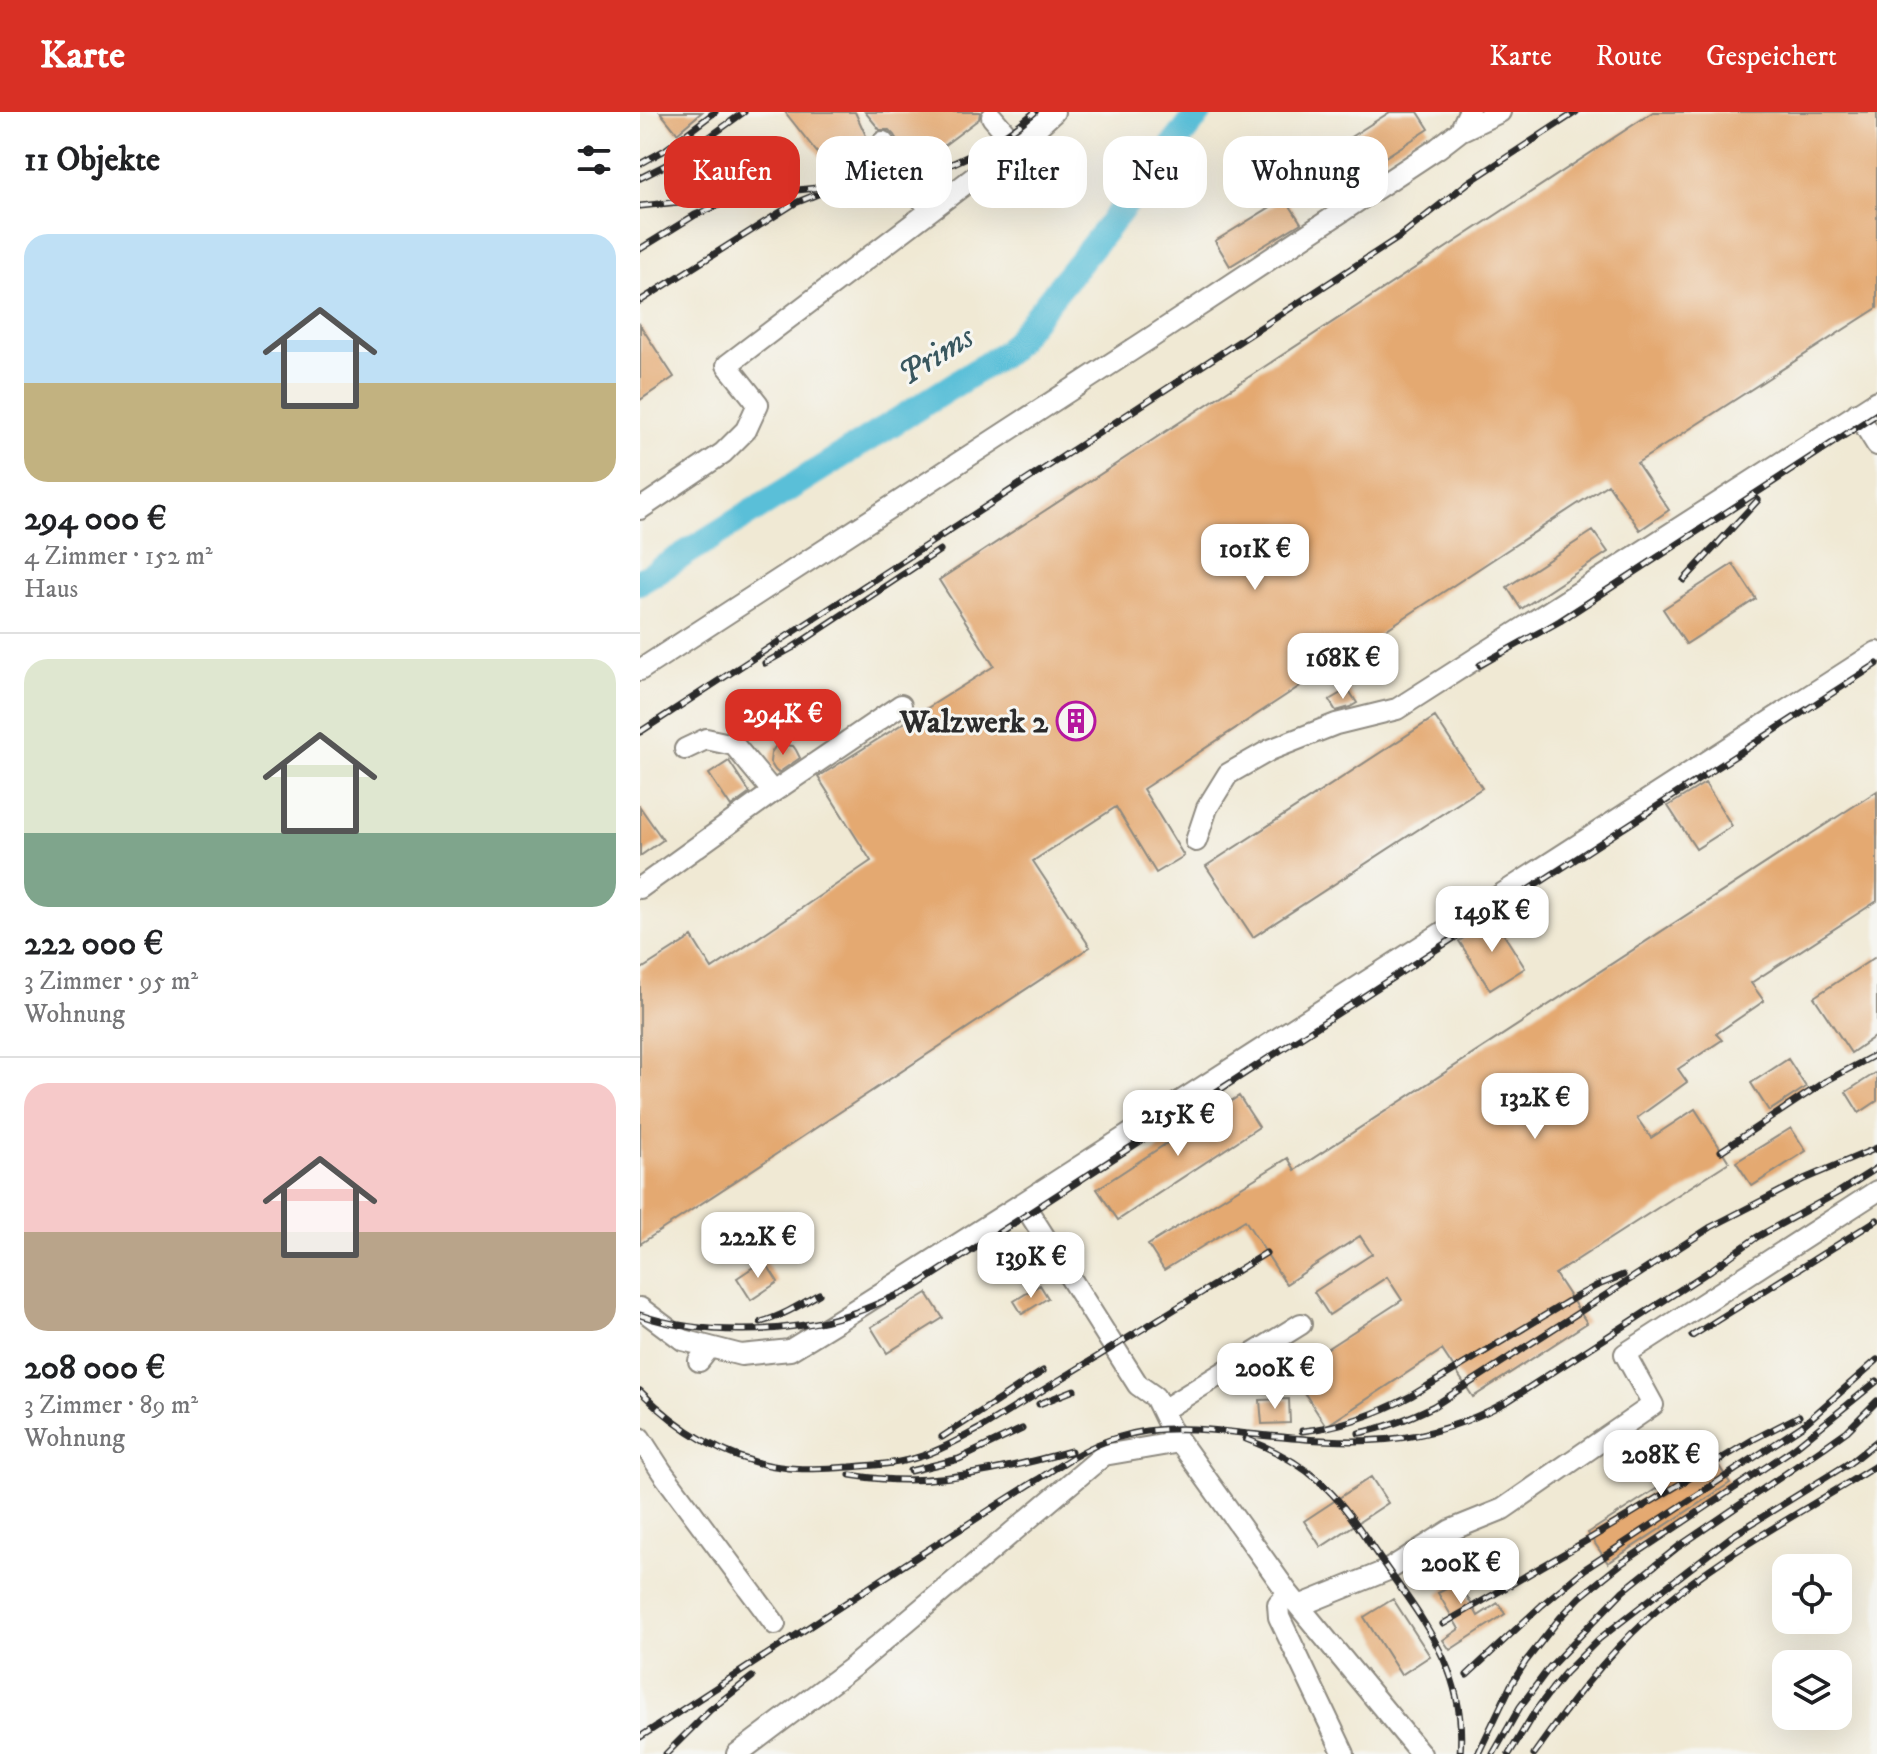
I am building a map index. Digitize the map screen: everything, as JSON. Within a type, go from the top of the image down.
[{"type":"lane","points":[[1026,136],[1054,112]]},
{"type":"lane","points":[[1460,131],[1469,112]]},
{"type":"lane","points":[[640,670],[1178,320],[1460,131],[1500,112]]},
{"type":"lane","points":[[992,117],[1008,136]]},
{"type":"lane","points":[[640,509],[723,453],[746,430],[758,404],[727,365],[968,181]]},
{"type":"lane","points":[[1196,841],[1207,808],[1228,774],[1270,750],[1336,724],[1397,709],[1877,401]]},
{"type":"lane","points":[[1857,413],[1877,445]]},
{"type":"lane","points":[[640,1308],[704,1354],[741,1355],[790,1350],[1877,652]]},
{"type":"lane","points":[[640,888],[901,705]]},
{"type":"lane","points":[[685,749],[706,739],[734,745],[773,792]]},
{"type":"lane","points":[[1344,1754],[1279,1617],[1278,1604],[1388,1570],[1451,1530],[1503,1509],[1653,1405],[1625,1354],[1877,1191]]},
{"type":"lane","points":[[1023,1203],[1138,1385],[1155,1397],[1170,1428],[1293,1600],[1421,1754]]},
{"type":"lane","points":[[1163,1410],[1301,1324]]},
{"type":"lane","points":[[640,1438],[775,1624]]},
{"type":"lane","points":[[737,1754],[855,1665],[1104,1455],[1180,1442]]},
{"type":"lane","points":[[1404,1733],[1410,1754]]},
{"type":"building","points":[[660,112],[702,112],[677,133]]},
{"type":"building","points":[[785,112],[855,112],[866,136],[816,136],[816,151]]},
{"type":"building","points":[[865,112],[980,112],[979,119],[952,139],[952,136],[895,136],[889,130],[880,130]]},
{"type":"building","points":[[1390,112],[1418,112],[1429,129],[1388,155],[1388,136],[1352,136]]},
{"type":"building","name":"Walzwerk 2","points":[[1653,112],[1877,112],[1877,308],[1637,463],[1669,510],[1640,530],[1608,484],[1143,789],[1184,856],[1156,873],[1116,807],[1033,861],[1090,947],[640,1244],[640,970],[692,937],[712,969],[871,861],[818,777],[994,666],[939,580]]},
{"type":"building","points":[[1269,208],[1291,208],[1301,223],[1230,266],[1215,241]]},
{"type":"building","points":[[640,325],[674,377],[640,400]]},
{"type":"building","points":[[1593,531],[1608,552],[1521,609],[1507,587]]},
{"type":"building","points":[[1733,564],[1756,599],[1686,644],[1663,609]]},
{"type":"building","points":[[1348,689],[1357,703],[1336,711],[1329,700]]},
{"type":"building","points":[[764,708],[773,711],[776,720],[773,729],[764,732],[755,729],[752,720],[755,711]]},
{"type":"building","points":[[1435,717],[1482,788],[1253,937],[1206,866]]},
{"type":"building","points":[[777,744],[793,746],[800,758],[778,773],[770,762]]},
{"type":"building","points":[[729,761],[750,793],[731,807],[709,774]]},
{"type":"building","points":[[1705,783],[1732,826],[1696,849],[1668,806]]},
{"type":"building","points":[[1877,791],[1877,901],[1751,983],[1764,1001],[1716,1034],[1722,1040],[1678,1069],[1687,1082],[1637,1118],[1651,1138],[1695,1109],[1729,1162],[1555,1274],[1587,1323],[1473,1397],[1442,1350],[1326,1426],[1291,1372],[1402,1300],[1387,1277],[1329,1315],[1314,1292],[1372,1254],[1360,1236],[1286,1284],[1245,1220],[1164,1270],[1148,1245],[1288,1158],[1295,1170]]},
{"type":"building","points":[[640,807],[663,840],[640,856]]},
{"type":"building","points":[[1494,919],[1525,968],[1490,990],[1459,941]]},
{"type":"building","points":[[1877,956],[1877,1035],[1851,1053],[1814,997]]},
{"type":"building","points":[[1788,1059],[1806,1087],[1769,1111],[1751,1083]]},
{"type":"building","points":[[1877,1072],[1877,1101],[1859,1113],[1846,1092]]},
{"type":"building","points":[[1239,1096],[1259,1127],[1118,1220],[1097,1189]]},
{"type":"building","points":[[1791,1128],[1806,1151],[1752,1186],[1736,1162]]},
{"type":"building","points":[[764,1260],[778,1282],[751,1300],[737,1278]]},
{"type":"building","points":[[1040,1285],[1048,1298],[1022,1314],[1014,1301]]},
{"type":"building","points":[[927,1293],[943,1318],[887,1353],[871,1327]]},
{"type":"building","points":[[1289,1399],[1290,1423],[1262,1424],[1260,1400]]},
{"type":"building","points":[[1687,1439],[1701,1460],[1711,1454],[1730,1483],[1608,1563],[1588,1533],[1659,1487],[1637,1452],[1651,1443],[1660,1456]]},
{"type":"building","points":[[1371,1477],[1388,1503],[1321,1547],[1304,1521]]},
{"type":"building","points":[[1443,1553],[1478,1616],[1498,1603],[1505,1614],[1450,1650],[1443,1640],[1459,1629],[1438,1593],[1446,1589],[1430,1560]]},
{"type":"building","points":[[1393,1599],[1430,1656],[1401,1675],[1364,1617]]},
{"type":"waterway","name":"Prims","points":[[640,582],[1008,351],[1200,112]]},
{"type":"railway","points":[[640,164],[665,150],[715,112]]},
{"type":"railway","points":[[640,178],[682,157],[744,112]]},
{"type":"railway","points":[[640,206],[905,179],[941,168],[974,153],[1006,135],[1035,112]]},
{"type":"railway","points":[[640,732],[1398,238],[1469,182],[1576,112]]},
{"type":"railway","points":[[640,301],[795,203],[816,195]]},
{"type":"railway","points":[[640,249],[712,208]]},
{"type":"railway","points":[[1480,665],[1560,621],[1877,414]]},
{"type":"railway","points":[[1684,580],[1758,500]]},
{"type":"railway","points":[[765,663],[940,550]]},
{"type":"railway","points":[[640,1315],[690,1327],[770,1329],[847,1315],[915,1287],[1877,664]]},
{"type":"railway","points":[[1721,1151],[1826,1081],[1877,1054]]},
{"type":"railway","points":[[1359,1433],[1397,1422],[1434,1406],[1711,1227],[1804,1179],[1877,1148]]},
{"type":"railway","points":[[640,1737],[992,1508],[1095,1446],[1116,1438],[1166,1429],[1350,1441],[1381,1440],[1443,1429],[1508,1401],[1757,1237],[1877,1168]]},
{"type":"railway","points":[[1692,1336],[1877,1220]]},
{"type":"railway","points":[[640,1391],[690,1432],[747,1460],[804,1469],[905,1461],[938,1450],[983,1427],[1266,1253]]},
{"type":"railway","points":[[1302,1431],[1344,1423],[1398,1403],[1572,1299],[1623,1275]]},
{"type":"railway","points":[[761,1322],[819,1294]]},
{"type":"railway","points":[[1467,1675],[1585,1569],[1802,1426],[1877,1360]]},
{"type":"railway","points":[[942,1437],[1043,1371]]},
{"type":"railway","points":[[1478,1754],[1526,1661],[1580,1597],[1622,1563],[1793,1449],[1877,1381]]},
{"type":"railway","points":[[1039,1404],[1074,1390]]},
{"type":"railway","points":[[1493,1754],[1520,1707],[1549,1668],[1623,1591],[1678,1547],[1847,1431],[1877,1401]]},
{"type":"railway","points":[[1443,1624],[1754,1439],[1799,1416]]},
{"type":"railway","points":[[910,1471],[959,1459],[1022,1429]]},
{"type":"railway","points":[[1246,1439],[1294,1463],[1329,1491],[1353,1519],[1427,1627],[1457,1698],[1460,1754]]},
{"type":"railway","points":[[1846,1466],[1877,1441]]},
{"type":"railway","points":[[850,1475],[899,1480],[968,1475],[1071,1451]]},
{"type":"railway","points":[[1509,1754],[1552,1689],[1599,1639],[1732,1536],[1854,1460]]},
{"type":"railway","points":[[1534,1754],[1602,1666],[1632,1633],[1674,1596],[1730,1555],[1877,1465]]},
{"type":"railway","points":[[666,1754],[710,1710],[752,1677]]},
{"type":"place","name":"Walzwerk 2","points":[[1076,721]]}]
